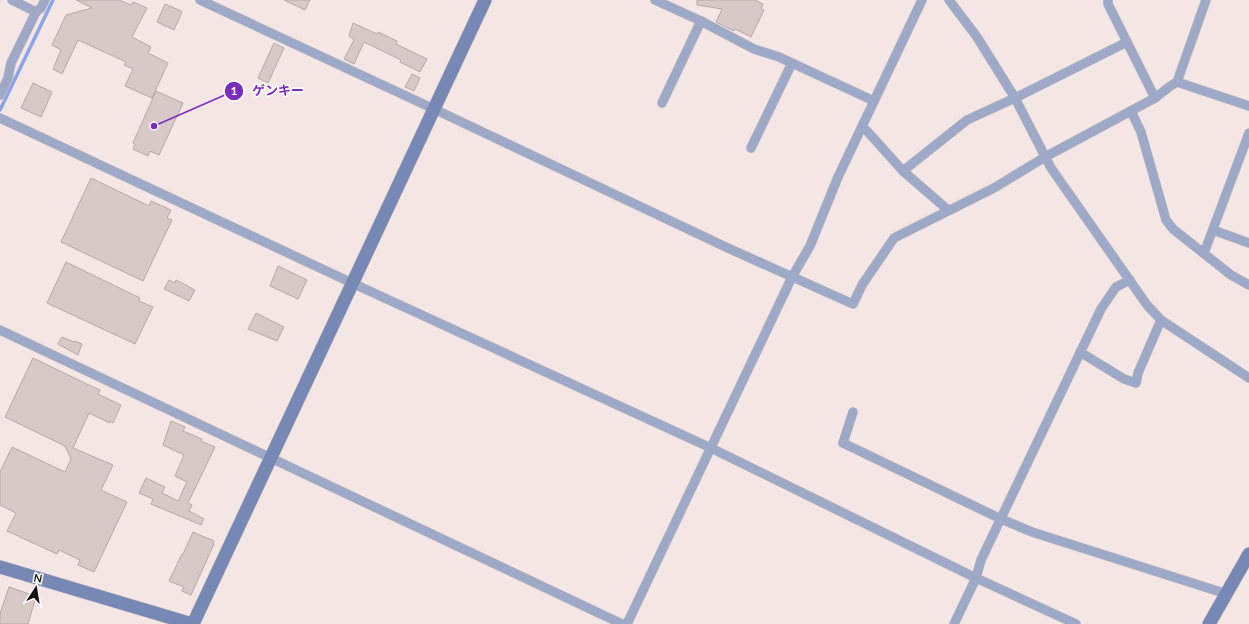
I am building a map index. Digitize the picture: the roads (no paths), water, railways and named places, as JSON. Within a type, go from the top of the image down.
[{"type":"street","points":[[12,0],[36,12]]},
{"type":"street","points":[[0,95],[8,78],[11,63],[36,12],[41,8],[45,0]]},
{"type":"street","points":[[200,0],[730,249],[853,304],[862,285],[894,238],[994,188],[1045,157],[1156,98],[1169,86],[1177,82],[1206,0]]},
{"type":"street","points":[[0,567],[192,624],[485,0]]},
{"type":"street","points":[[655,0],[667,2],[754,49],[779,57],[874,101]]},
{"type":"street","points":[[627,624],[792,277],[810,246],[838,177],[922,0]]},
{"type":"street","points":[[949,0],[977,37],[1015,98],[1045,157],[1147,305],[1161,320],[1249,378]]},
{"type":"street","points":[[1108,0],[1108,4],[1156,98]]},
{"type":"street","points":[[662,102],[701,21]]},
{"type":"street","points":[[903,171],[967,120],[1015,98],[1127,42]]},
{"type":"street","points":[[750,148],[792,63]]},
{"type":"street","points":[[1177,82],[1249,106]]},
{"type":"street","points":[[1131,112],[1141,132],[1166,220],[1173,229],[1204,254],[1231,275],[1249,285]]},
{"type":"street","points":[[0,118],[352,283],[711,448],[976,578],[1076,624]]},
{"type":"street","points":[[862,127],[903,171],[948,210]]},
{"type":"street","points":[[1204,254],[1249,133]]},
{"type":"street","points":[[1213,230],[1249,243]]},
{"type":"street","points":[[954,624],[976,578],[982,560],[1001,519],[1101,309],[1116,287],[1130,280]]},
{"type":"street","points":[[1080,352],[1124,379],[1136,383],[1138,373],[1161,320]]},
{"type":"street","points":[[0,330],[622,624]]},
{"type":"street","points":[[853,412],[843,443],[1001,519],[1032,532],[1227,594]]},
{"type":"street","points":[[1209,624],[1248,558]]},
{"type":"waterway","points":[[0,110],[53,0]]},
{"type":"place","name":"ゲンキー","points":[[154,126]]}]
